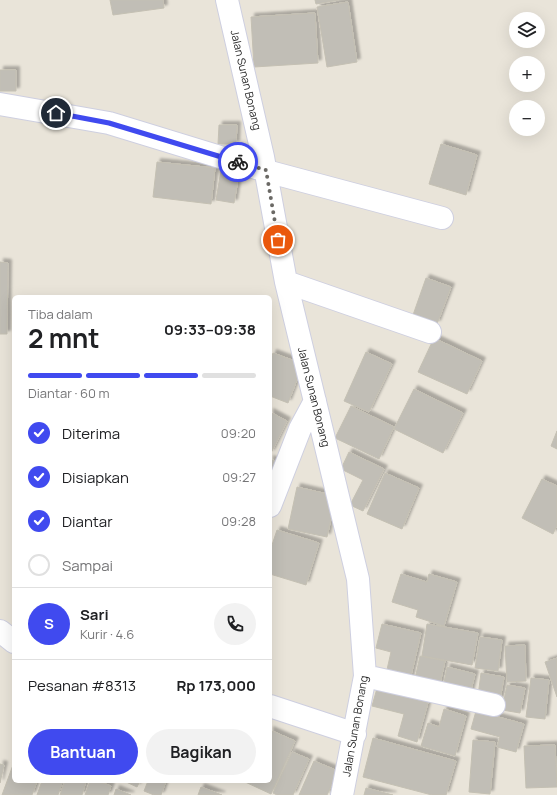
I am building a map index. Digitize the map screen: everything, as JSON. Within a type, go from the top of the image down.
[{"type":"street","name":"Jalan Sunan Bonang","points":[[228,0],[266,170],[286,282],[358,580],[365,676],[342,795]]},
{"type":"street","points":[[0,104],[109,123],[266,170],[442,218]]},
{"type":"street","points":[[286,282],[430,332]]},
{"type":"street","points":[[272,501],[300,429],[315,401]]},
{"type":"street","points":[[0,631],[12,640]]},
{"type":"street","points":[[365,676],[494,705]]},
{"type":"street","points":[[272,707],[355,734]]},
{"type":"building","points":[[110,0],[163,0],[164,8],[113,15]]},
{"type":"building","points":[[315,0],[339,0],[316,4]]},
{"type":"building","points":[[348,2],[357,62],[327,67],[317,7]]},
{"type":"building","points":[[315,13],[318,63],[254,67],[251,17]]},
{"type":"building","points":[[0,70],[16,70],[16,91],[0,91]]},
{"type":"building","points":[[219,125],[237,125],[236,144],[218,144]]},
{"type":"building","points":[[441,144],[477,155],[466,195],[429,184]]},
{"type":"building","points":[[157,162],[215,168],[211,204],[153,197]]},
{"type":"building","points":[[222,164],[240,167],[234,203],[216,200]]},
{"type":"building","points":[[0,262],[8,263],[7,334],[0,334]]},
{"type":"building","points":[[426,278],[451,287],[437,324],[413,315]]},
{"type":"building","points":[[434,338],[482,361],[467,394],[418,372]]},
{"type":"building","points":[[366,352],[392,364],[369,412],[344,401]]},
{"type":"building","points":[[273,353],[303,364],[288,403],[272,397]]},
{"type":"building","points":[[414,389],[463,413],[443,453],[394,429]]},
{"type":"building","points":[[351,406],[394,427],[379,459],[335,438]]},
{"type":"building","points":[[272,413],[287,421],[272,451]]},
{"type":"building","points":[[557,431],[557,449],[551,446]]},
{"type":"building","points":[[349,452],[384,469],[363,511],[350,505],[363,480],[341,469]]},
{"type":"building","points":[[272,460],[282,464],[272,489]]},
{"type":"building","points":[[385,473],[419,488],[402,529],[367,514]]},
{"type":"building","points":[[542,479],[557,486],[557,525],[553,534],[522,518]]},
{"type":"building","points":[[297,487],[336,496],[327,537],[288,529]]},
{"type":"building","points":[[277,530],[319,543],[306,585],[272,575],[272,545]]},
{"type":"building","points":[[401,574],[427,582],[429,574],[457,582],[444,626],[416,617],[418,610],[392,602]]},
{"type":"building","points":[[382,624],[421,633],[410,680],[386,674],[391,652],[376,648]]},
{"type":"building","points":[[427,624],[478,633],[472,665],[422,656]]},
{"type":"building","points":[[480,637],[502,640],[498,671],[475,668]]},
{"type":"building","points":[[525,645],[526,681],[507,682],[505,646]]},
{"type":"building","points":[[420,656],[445,661],[439,688],[414,683]]},
{"type":"building","points":[[557,658],[557,697],[545,662]]},
{"type":"building","points":[[447,667],[475,674],[470,694],[443,688]]},
{"type":"building","points":[[481,673],[504,677],[500,700],[478,696]]},
{"type":"building","points":[[531,678],[549,680],[545,719],[526,717]]},
{"type":"building","points":[[378,685],[429,699],[417,742],[398,736],[404,714],[372,706]]},
{"type":"building","points":[[507,685],[525,688],[520,713],[502,710]]},
{"type":"building","points":[[444,709],[466,716],[455,756],[421,746],[428,723],[439,727]]},
{"type":"building","points":[[476,711],[524,724],[516,752],[497,747],[500,737],[471,729]]},
{"type":"building","points":[[272,731],[295,741],[271,794],[247,783],[272,783]]},
{"type":"building","points":[[373,738],[456,761],[446,795],[432,795],[363,777]]},
{"type":"building","points":[[473,740],[495,742],[490,794],[469,792]]},
{"type":"building","points":[[555,745],[557,787],[526,788],[524,746]]},
{"type":"building","points":[[292,752],[309,759],[293,795],[277,795],[273,793]]},
{"type":"building","points":[[314,761],[338,771],[327,795],[299,795]]},
{"type":"building","points":[[0,764],[4,765],[0,783]]},
{"type":"building","points":[[12,768],[12,783],[36,783],[32,795],[2,795]]},
{"type":"building","points":[[41,783],[62,783],[58,795],[37,795]]},
{"type":"building","points":[[64,783],[85,783],[82,795],[60,795]]},
{"type":"building","points":[[89,783],[103,783],[111,786],[108,795],[85,795]]},
{"type":"building","points":[[128,783],[139,783],[137,787]]},
{"type":"building","points":[[147,783],[165,783],[161,795],[154,795],[144,791]]},
{"type":"building","points":[[201,787],[222,795],[198,795]]},
{"type":"building","points":[[366,788],[393,795],[364,795]]},
{"type":"building","points":[[116,789],[131,795],[114,795]]},
{"type":"way so far","points":[[238,162],[266,170],[278,240]]},
{"type":"route","points":[[56,113],[109,123],[238,162]]}]
